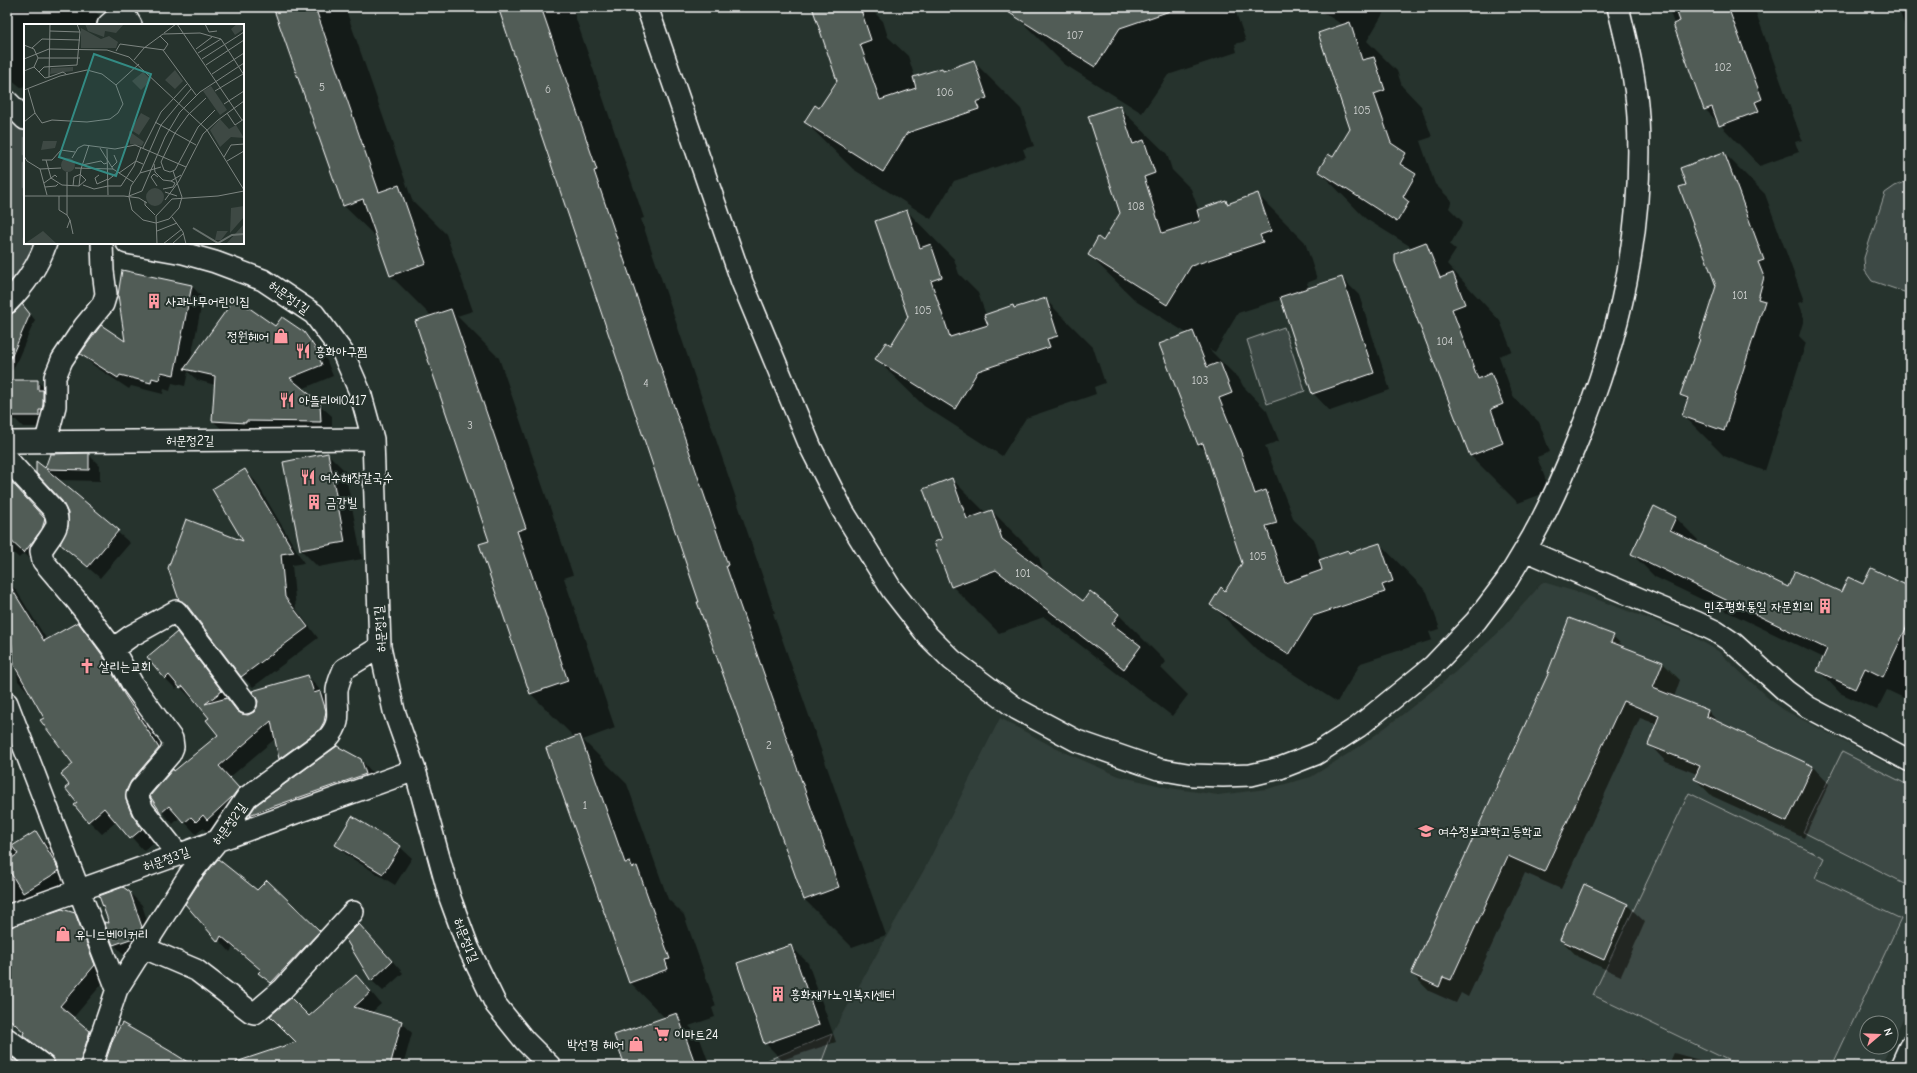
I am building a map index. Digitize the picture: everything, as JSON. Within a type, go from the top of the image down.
[{"type":"street","points":[[647,7],[742,282],[811,448],[843,511],[892,590],[928,636],[952,660],[1016,709],[1077,741],[1158,769],[1193,775],[1223,776],[1251,775],[1280,768],[1316,754],[1358,727],[1433,666],[1476,621],[1507,580],[1555,496],[1594,400],[1620,317],[1633,253],[1638,180],[1638,116],[1631,60],[1618,7]]},
{"type":"street","points":[[110,24],[125,15]]},
{"type":"street","points":[[7,303],[24,286],[40,260],[46,244]]},
{"type":"street","points":[[46,442],[55,406],[55,377],[62,360],[103,304],[106,294],[102,244]]},
{"type":"street","name":"허문정1길","points":[[137,244],[183,248],[263,280],[314,314],[343,353],[360,392],[373,439],[380,647],[394,711],[415,770],[450,898],[468,947],[496,1005],[525,1041],[550,1066]]},
{"type":"street","name":"허문정2길","points":[[7,442],[373,439]]},
{"type":"street","points":[[7,459],[58,515],[58,523],[41,551],[43,561],[77,601],[113,649],[133,685],[172,739],[173,747],[170,754],[140,789],[137,796],[142,810],[178,854]]},
{"type":"street","points":[[1525,550],[1715,631],[1733,643],[1786,691],[1808,707],[1910,761]]},
{"type":"street","points":[[113,649],[131,636],[176,611],[246,703]]},
{"type":"street","name":"허문정2길","points":[[91,1066],[117,989],[142,947],[190,874],[218,840],[248,797],[328,738],[333,732],[338,718],[337,690],[344,669],[380,647]]},
{"type":"street","points":[[7,703],[117,989]]},
{"type":"street","name":"허문정3길","points":[[7,916],[415,770]]},
{"type":"street","points":[[142,947],[196,970],[227,995],[251,1012],[255,1013],[283,989],[353,912]]},
{"type":"street","points":[[7,1039],[44,1066]]},
{"type":"street","points":[[1901,1066],[1910,1046]]},
{"type":"shaded area","points":[[7,107],[24,127],[24,244],[41,244],[7,298]]},
{"type":"shaded area","points":[[1910,180],[1910,294],[1872,281],[1865,271],[1864,258],[1885,193],[1895,186]]},
{"type":"shaded area","points":[[1284,327],[1305,391],[1267,404],[1247,340]]},
{"type":"shaded area","name":"여수정보과학고등학교","points":[[1543,582],[1580,593],[1689,634],[1718,651],[1768,698],[1784,710],[1910,776],[1910,1005],[1899,1028],[1899,1015],[1859,1015],[1859,1055],[1886,1055],[1881,1066],[820,1066],[832,1034],[925,868],[1000,718],[1057,749],[1119,776],[1170,788],[1218,795],[1267,789],[1311,777],[1362,745],[1454,673],[1498,633]]},
{"type":"shaded area","points":[[1842,752],[1910,786],[1910,886],[1803,832]]},
{"type":"shaded area","points":[[1689,793],[1824,858],[1815,878],[1901,919],[1832,1066],[1740,1066],[1593,995]]},
{"type":"shaded area","points":[[832,1034],[820,1066],[753,1066]]},
{"type":"building","points":[[273,7],[315,7],[379,192],[399,185],[426,263],[390,276],[363,199],[343,206]]},
{"type":"building","points":[[498,7],[541,7],[597,170],[594,171],[728,565],[726,566],[839,887],[804,900],[697,602],[699,602]]},
{"type":"building","points":[[812,7],[860,7],[871,40],[860,44],[880,100],[916,88],[913,77],[942,68],[943,71],[974,60],[987,98],[976,102],[979,109],[907,133],[883,172],[804,122],[815,105],[819,108],[837,81]]},
{"type":"building","points":[[1000,7],[1170,7],[1170,11],[1120,28],[1095,67]]},
{"type":"building","points":[[1675,7],[1728,7],[1762,99],[1755,102],[1759,111],[1719,126],[1712,107],[1704,110],[1673,24],[1680,21]]},
{"type":"building","points":[[1350,22],[1362,60],[1374,57],[1385,90],[1374,94],[1391,143],[1406,153],[1400,164],[1416,174],[1403,197],[1409,202],[1397,222],[1318,171],[1328,154],[1333,157],[1350,129],[1318,33]]},
{"type":"building","points":[[1120,105],[1133,144],[1144,140],[1155,173],[1144,177],[1162,233],[1200,221],[1197,210],[1226,200],[1227,204],[1258,193],[1271,231],[1260,235],[1263,242],[1191,266],[1167,305],[1088,255],[1098,237],[1103,241],[1120,213],[1088,116]]},
{"type":"building","points":[[1724,152],[1764,260],[1758,262],[1764,277],[1758,299],[1765,301],[1724,431],[1682,416],[1688,398],[1680,395],[1700,339],[1716,286],[1679,187],[1686,185],[1680,168]]},
{"type":"building","points":[[907,210],[920,248],[931,244],[942,277],[931,281],[950,337],[988,325],[984,315],[1013,305],[1014,308],[1046,298],[1058,336],[1047,339],[1050,347],[978,371],[955,409],[875,359],[886,342],[891,345],[908,317],[875,221]]},
{"type":"building","points":[[1426,242],[1440,278],[1453,273],[1465,304],[1452,309],[1478,379],[1491,373],[1503,404],[1491,409],[1503,443],[1470,456],[1395,262],[1395,254]]},
{"type":"building","points":[[122,270],[192,285],[174,375],[161,372],[159,380],[152,378],[151,383],[120,375],[118,378],[80,354],[101,325],[125,341],[118,295]]},
{"type":"building","points":[[1342,277],[1374,373],[1312,394],[1280,297]]},
{"type":"building","points":[[235,298],[275,326],[282,317],[304,332],[316,349],[322,365],[290,378],[320,403],[321,422],[246,421],[246,423],[212,421],[215,376],[184,369]]},
{"type":"building","points":[[22,304],[30,314],[7,367],[7,315],[15,312]]},
{"type":"building","points":[[451,309],[526,528],[517,531],[568,681],[530,694],[479,544],[489,541],[415,321]]},
{"type":"building","points":[[1193,331],[1207,367],[1220,362],[1232,393],[1219,398],[1242,455],[1255,494],[1266,490],[1277,523],[1266,526],[1285,583],[1322,570],[1319,560],[1348,550],[1349,553],[1380,543],[1393,581],[1382,585],[1385,592],[1313,616],[1289,655],[1210,605],[1221,587],[1225,591],[1242,563],[1203,443],[1198,445],[1159,344]]},
{"type":"building","points":[[7,380],[38,380],[38,390],[43,390],[43,404],[42,410],[39,410],[39,416],[10,416],[10,409],[7,409]]},
{"type":"building","points":[[89,453],[89,470],[46,469],[119,530],[88,567],[60,544],[68,527],[68,513],[62,501],[36,473],[36,461],[45,468],[50,454]]},
{"type":"building","name":"금강빌","points":[[328,453],[345,542],[300,550],[283,462]]},
{"type":"building","points":[[245,469],[294,552],[281,554],[285,597],[308,627],[241,677],[186,604],[179,600],[168,568],[186,519],[243,541],[212,489]]},
{"type":"building","points":[[7,477],[45,519],[42,529],[24,553],[7,537]]},
{"type":"building","points":[[952,478],[967,519],[992,510],[1002,539],[1083,601],[1090,591],[1119,614],[1112,624],[1141,646],[1124,669],[996,570],[951,587],[934,542],[942,539],[923,489]]},
{"type":"building","name":"민주평화통일 자문회의","points":[[1654,506],[1676,517],[1670,530],[1788,587],[1795,571],[1841,592],[1848,577],[1863,584],[1871,568],[1910,587],[1910,620],[1883,677],[1865,668],[1855,689],[1817,671],[1827,649],[1631,554]]},
{"type":"building","points":[[7,581],[44,641],[78,622],[103,656],[124,694],[159,748],[131,781],[126,791],[126,800],[132,815],[142,829],[130,839],[104,808],[88,822],[74,805],[77,803],[65,788],[69,785],[61,774],[73,764],[40,720],[44,718],[14,665],[7,602]]},
{"type":"building","points":[[1569,618],[1614,635],[1611,642],[1663,662],[1653,688],[1708,710],[1706,716],[1813,766],[1787,822],[1694,779],[1700,766],[1648,745],[1659,716],[1623,701],[1544,872],[1508,856],[1451,980],[1443,977],[1439,987],[1411,974],[1549,672]]},
{"type":"building","points":[[177,632],[222,691],[205,704],[227,698],[237,711],[248,715],[254,712],[258,701],[252,691],[308,675],[314,693],[320,691],[326,711],[324,722],[320,729],[279,759],[271,721],[219,766],[239,788],[232,797],[207,820],[203,815],[196,822],[191,817],[184,823],[169,806],[161,813],[150,796],[173,769],[174,771],[218,735],[206,720],[209,718],[183,686],[180,688],[169,675],[165,679],[147,657]]},
{"type":"building","points":[[580,735],[625,863],[630,862],[632,868],[637,866],[670,959],[665,960],[668,969],[629,983],[546,748]]},
{"type":"building","points":[[337,746],[361,759],[366,774],[249,815],[256,805]]},
{"type":"building","points":[[352,816],[401,846],[383,874],[335,845]]},
{"type":"building","points":[[36,831],[59,871],[23,893],[7,867],[7,861],[18,854],[12,846]]},
{"type":"building","points":[[218,859],[257,890],[267,880],[320,931],[271,983],[258,973],[261,970],[221,936],[218,942],[185,904],[200,881]]},
{"type":"building","points":[[1584,884],[1628,904],[1604,960],[1560,940]]},
{"type":"building","points":[[123,887],[130,892],[142,927],[136,937],[113,945],[104,922],[109,923],[99,896]]},
{"type":"building","points":[[62,909],[75,913],[95,965],[60,1006],[90,1031],[79,1066],[56,1066],[51,1057],[23,1035],[24,1032],[7,1017],[7,931],[10,927]]},
{"type":"building","points":[[359,924],[392,961],[371,981],[345,938]]},
{"type":"building","name":"흥화재가노인복지센터","points":[[791,945],[819,1025],[764,1044],[737,963]]},
{"type":"building","points":[[356,975],[371,992],[354,1007],[402,1021],[390,1066],[237,1066],[236,1062],[296,1042],[270,1016],[291,998],[309,1016]]},
{"type":"building","points":[[677,1013],[696,1066],[625,1066],[614,1035]]},
{"type":"building","points":[[122,1023],[194,1066],[104,1066],[113,1039]]},
{"type":"building","points":[[13,1058],[24,1066],[10,1066]]},
{"type":"place","name":"사과나무어린이집","points":[[154,301]]},
{"type":"place","name":"정원헤어","points":[[281,336]]},
{"type":"place","name":"흥화아구찜","points":[[303,351]]},
{"type":"place","name":"아뜰리에0417","points":[[287,400]]},
{"type":"place","name":"여수해장칼국수","points":[[308,477]]},
{"type":"place","name":"금강빌","points":[[314,502]]},
{"type":"place","name":"민주평화통일 자문회의","points":[[1825,606]]},
{"type":"place","name":"살리는교회","points":[[87,666]]},
{"type":"place","name":"여수정보과학고등학교","points":[[1426,831]]},
{"type":"place","name":"유니드베이커리","points":[[63,934]]},
{"type":"place","name":"흥화재가노인복지센터","points":[[778,994]]},
{"type":"place","name":"이마트24","points":[[662,1034]]},
{"type":"place","name":"박선경 헤어","points":[[636,1044]]}]
